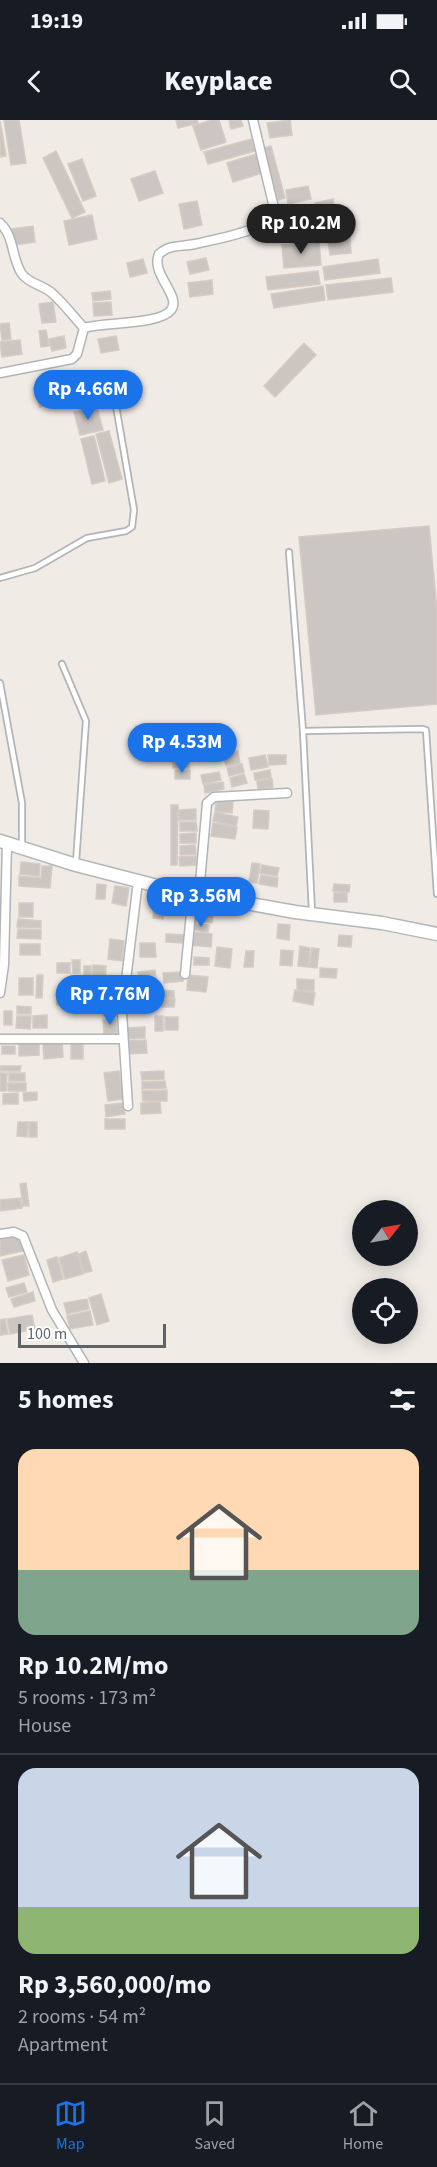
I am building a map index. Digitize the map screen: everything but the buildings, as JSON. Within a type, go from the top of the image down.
[{"type":"street","points":[[84,328],[149,319],[166,314],[171,311],[173,304],[157,266],[159,254],[171,246],[193,244],[246,231],[265,225],[273,219],[275,212],[253,120]]},
{"type":"street","points":[[0,223],[9,235],[22,274],[52,293],[84,328]]},
{"type":"street","points":[[0,373],[72,359],[77,354],[84,328]]},
{"type":"street","points":[[185,974],[207,803],[214,797],[287,794]]},
{"type":"street","points":[[0,993],[4,965],[3,842],[76,865],[196,894],[312,915],[382,923],[437,934]]},
{"type":"street","points":[[128,1106],[122,1013],[138,881]]},
{"type":"street","points":[[0,1039],[122,1039]]},
{"type":"street","points":[[0,1234],[14,1232],[23,1236],[52,1310],[84,1363]]},
{"type":"lane","points":[[0,578],[35,568],[87,538],[126,531],[132,527],[134,510],[116,406]]},
{"type":"lane","points":[[289,552],[303,731],[312,915]]},
{"type":"lane","points":[[62,664],[86,721],[76,865]]},
{"type":"lane","points":[[0,683],[22,803],[22,849]]},
{"type":"lane","points":[[303,731],[426,730],[437,894]]}]
